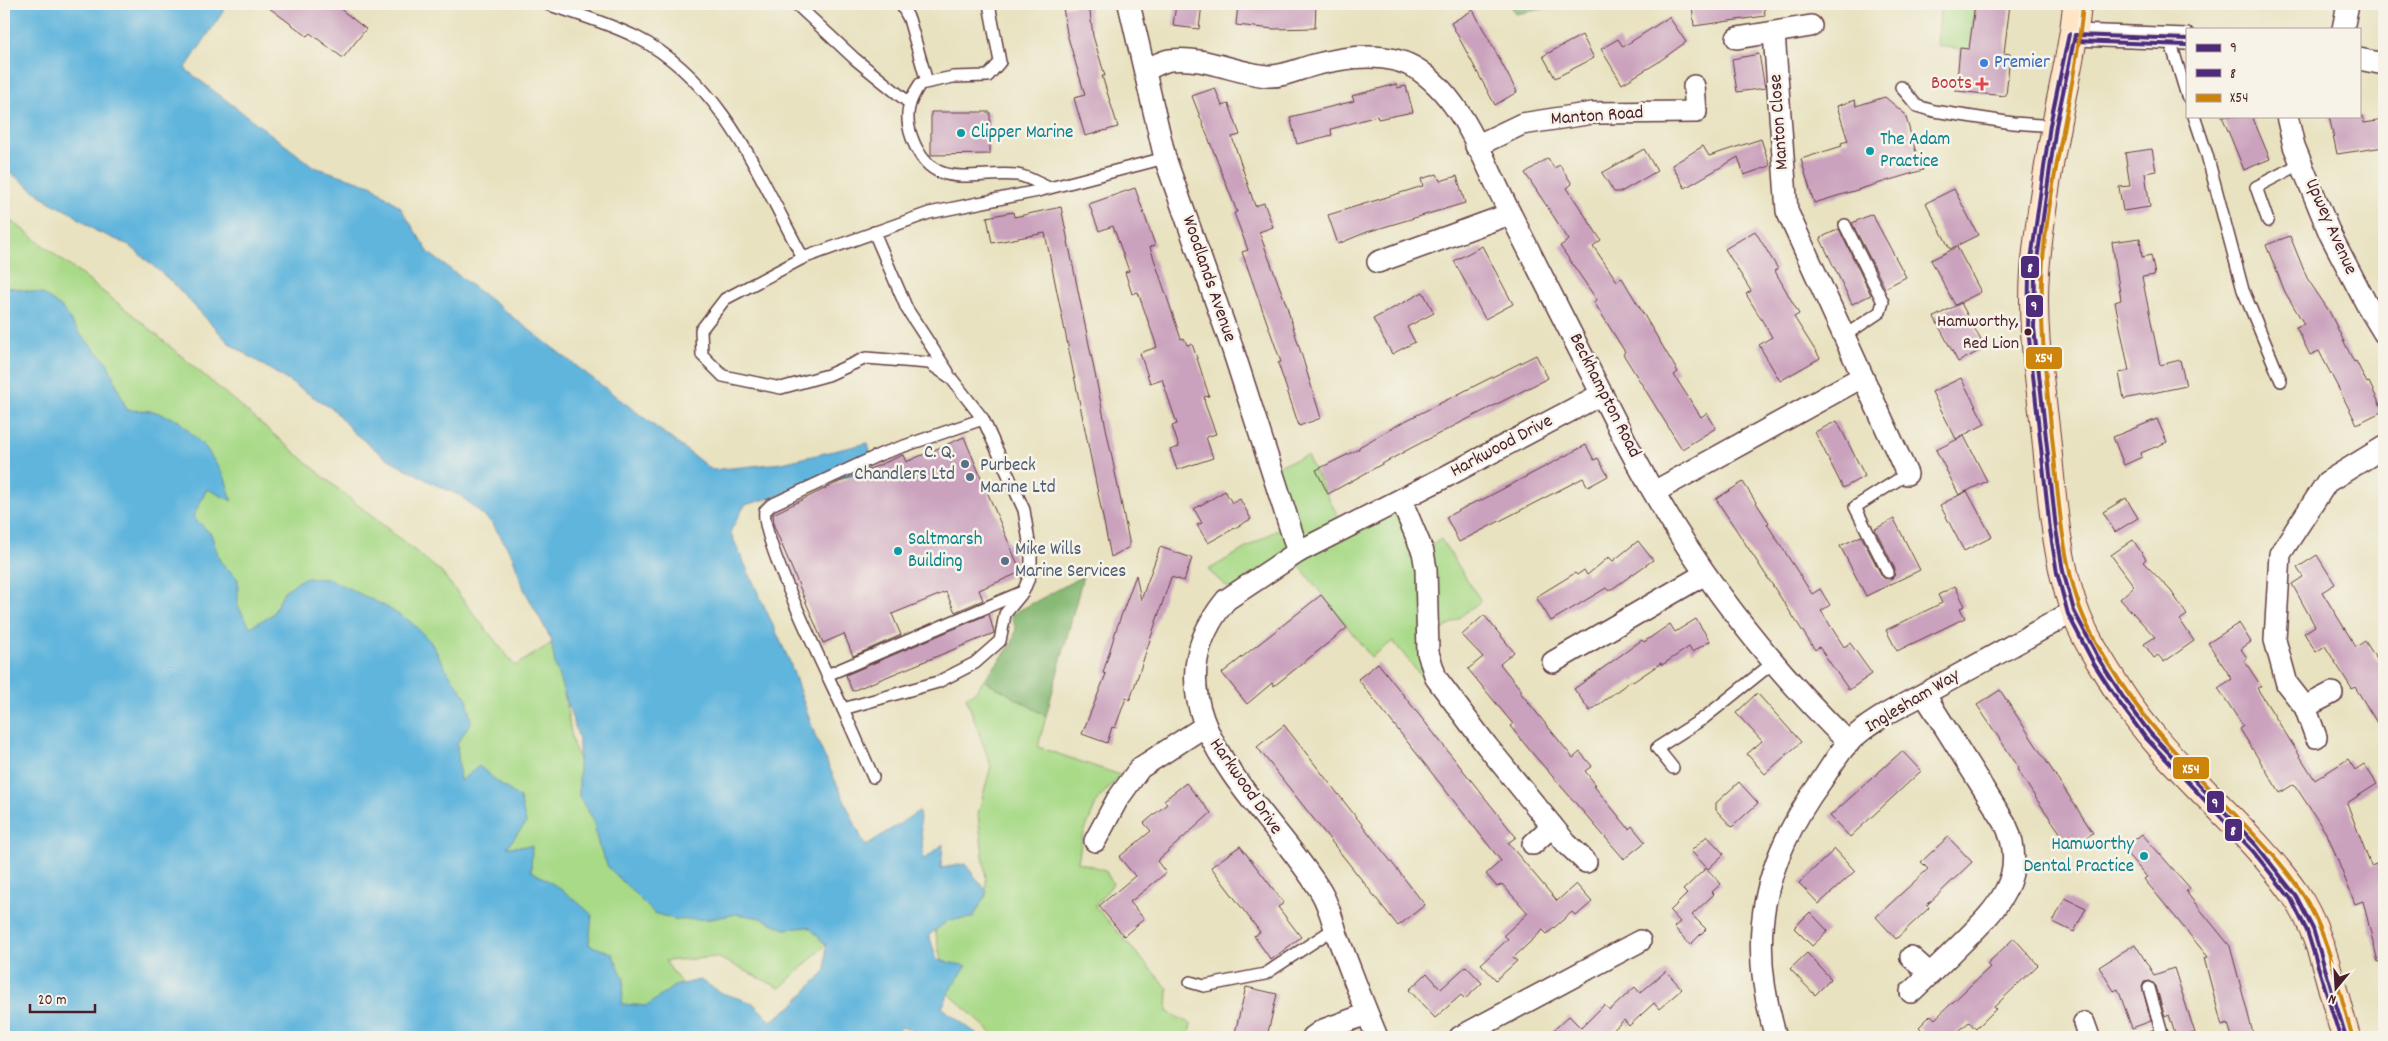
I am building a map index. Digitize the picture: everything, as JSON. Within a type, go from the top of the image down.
[{"type":"main road","points":[[2076,4],[2075,35],[2056,126],[2035,274],[2034,328],[2056,529],[2063,571],[2074,611],[2100,661],[2122,697],[2150,733],[2257,846],[2296,896],[2313,929],[2346,1037]]},
{"type":"street","name":"Woodlands Avenue","points":[[1129,4],[1165,158],[1233,350],[1298,552]]},
{"type":"street","points":[[2343,28],[2348,4]]},
{"type":"street","points":[[1737,38],[1811,26]]},
{"type":"street","name":"Manton Close","points":[[1774,33],[1787,211],[1844,336]]},
{"type":"street","points":[[2075,35],[2178,38]]},
{"type":"street","name":"Beckhampton Road","points":[[1145,70],[1170,60],[1206,62],[1269,76],[1317,64],[1374,56],[1399,61],[1418,69],[1441,88],[1476,146],[1654,492],[1705,574],[1809,704],[1848,742]]},
{"type":"street","points":[[2360,59],[2384,64]]},
{"type":"street","name":"Manton Road","points":[[1476,146],[1522,124],[1593,113],[1696,112],[1694,86]]},
{"type":"street","name":"Upwey Avenue","points":[[2287,118],[2294,146],[2330,234],[2384,333]]},
{"type":"street","points":[[1378,262],[1510,214]]},
{"type":"street","points":[[1844,336],[1907,474]]},
{"type":"street","points":[[1654,492],[1862,377]]},
{"type":"street","name":"Harkwood Drive","points":[[1377,1037],[1322,893],[1221,757],[1205,726],[1200,712],[1194,681],[1199,653],[1217,611],[1226,600],[1298,552],[1402,500],[1602,394]]},
{"type":"street","points":[[2316,738],[2305,707],[2287,684],[2275,640],[2280,554],[2327,482],[2384,447]]},
{"type":"street","points":[[1402,500],[1422,552],[1426,569],[1428,653],[1436,678],[1487,746],[1552,826],[1586,862]]},
{"type":"street","points":[[1553,662],[1705,574]]},
{"type":"street","name":"Inglesham Way","points":[[1776,1037],[1768,1010],[1760,947],[1764,910],[1771,875],[1781,846],[1801,808],[1848,742],[1882,717],[2074,611]]},
{"type":"street","points":[[2305,707],[2332,693]]},
{"type":"street","points":[[1911,992],[1999,905],[2009,883],[2014,860],[2010,834],[2005,823],[1924,694]]},
{"type":"street","points":[[1095,841],[1117,800],[1140,768],[1205,726]]},
{"type":"street","points":[[1533,844],[1552,826]]},
{"type":"street","points":[[1460,1037],[1640,941]]},
{"type":"street","points":[[1911,957],[1930,974]]},
{"type":"street","points":[[1313,1037],[1323,1030],[1367,1014]]},
{"type":"lane","points":[[547,4],[638,38],[692,76],[718,106],[745,150],[803,258]]},
{"type":"lane","points":[[796,4],[855,59],[908,102]]},
{"type":"lane","points":[[901,4],[909,19],[927,82]]},
{"type":"lane","points":[[989,4],[1000,62],[988,76],[952,77],[920,84],[908,102],[908,129],[918,154],[936,172],[956,176],[1020,175],[1049,188]]},
{"type":"lane","points":[[2178,38],[2186,90]]},
{"type":"lane","points":[[1901,87],[1918,106],[1934,111],[2014,123],[2056,126]]},
{"type":"lane","points":[[2195,118],[2243,290],[2281,381]]},
{"type":"lane","points":[[951,378],[930,363],[866,358],[828,375],[781,388],[723,376],[702,355],[701,330],[725,299],[803,258],[929,213],[1049,188],[1165,158]]},
{"type":"lane","points":[[2268,221],[2256,187],[2302,163]]},
{"type":"lane","points":[[1844,336],[1880,312],[1883,302],[1845,225]]},
{"type":"lane","points":[[843,709],[938,682],[975,663],[1000,641],[1005,614],[1024,592],[1031,573],[1031,555],[1024,510],[983,419],[951,378],[907,309],[874,232]]},
{"type":"lane","points":[[873,777],[794,602],[764,526],[765,511],[771,505],[881,454],[983,419]]},
{"type":"lane","points":[[1888,572],[1855,506],[1907,474]]},
{"type":"lane","points":[[828,675],[1024,592]]},
{"type":"lane","points":[[1673,768],[1657,748],[1704,718],[1774,662]]},
{"type":"lane","points":[[1190,982],[1204,986],[1265,974],[1335,928]]},
{"type":"lane","points":[[2149,988],[2162,1034],[2152,1037]]},
{"type":"green space","points":[[1511,4],[1572,4],[1515,14]]},
{"type":"green space","points":[[1941,4],[1975,4],[1972,24],[2002,28],[1999,53],[1937,46]]},
{"type":"green space","points":[[4,217],[133,315],[338,489],[441,572],[515,666],[555,641],[573,744],[623,871],[804,903],[832,939],[780,988],[717,957],[665,961],[697,1005],[166,1037],[4,746]]},
{"type":"green space","points":[[1307,456],[1344,528],[1401,500],[1423,551],[1441,539],[1481,601],[1428,641],[1436,678],[1424,680],[1393,641],[1371,657],[1292,556],[1235,594],[1208,570],[1289,523],[1271,468]]},
{"type":"green space","points":[[1083,576],[1046,716],[984,680],[1012,644],[1016,629],[1011,615]]},
{"type":"green space","points":[[984,680],[1046,716],[1038,747],[1120,775],[1097,801],[1082,838],[1078,862],[1105,870],[1113,884],[1095,906],[1168,989],[1167,1012],[1191,1024],[1188,1037],[996,1037],[947,992],[931,909],[986,897],[986,879],[978,814],[991,766],[966,697],[973,694]]},
{"type":"water","points":[[4,4],[228,4],[185,69],[314,167],[371,185],[400,207],[429,253],[712,470],[782,463],[868,443],[873,469],[745,505],[730,532],[789,660],[816,738],[865,846],[919,811],[924,860],[943,844],[941,868],[965,864],[987,892],[973,918],[949,920],[929,935],[937,960],[967,966],[952,986],[942,1008],[981,1037],[933,1037],[901,1027],[897,1037],[4,1037],[4,286],[43,294],[62,308],[80,334],[107,362],[127,410],[153,411],[178,420],[206,448],[225,478],[232,501],[207,489],[193,517],[211,534],[220,561],[238,579],[238,606],[250,627],[273,614],[284,591],[304,578],[329,579],[383,605],[411,622],[430,641],[450,675],[467,698],[471,722],[457,744],[460,781],[479,766],[520,798],[526,823],[507,847],[532,846],[531,871],[548,880],[592,915],[589,945],[612,953],[624,979],[622,1004],[647,1006],[674,986],[700,980],[722,993],[753,1003],[771,1021],[791,1007],[826,970],[826,945],[809,927],[785,929],[761,918],[737,914],[710,919],[677,920],[654,913],[608,867],[598,844],[593,819],[579,797],[579,739],[555,665],[551,639],[524,589],[512,555],[492,523],[461,496],[434,484],[385,457],[353,432],[334,410],[230,344],[173,283],[129,245],[96,231],[73,214],[50,202],[4,168]]},
{"type":"building","points":[[264,4],[334,4],[366,29],[343,58],[310,33],[307,36]]},
{"type":"building","points":[[1089,4],[1093,36],[1105,76],[1102,76],[1118,127],[1085,136],[1074,98],[1085,95],[1067,34],[1063,7]]},
{"type":"building","points":[[1176,4],[1202,4],[1199,29],[1173,26]]},
{"type":"building","points":[[1238,4],[1316,5],[1315,28],[1274,29],[1236,25]]},
{"type":"building","points":[[1692,4],[1764,4],[1765,16],[1694,26]]},
{"type":"building","points":[[1975,4],[2010,4],[2004,53],[2010,54],[2006,96],[1956,91],[1960,48],[1969,49]]},
{"type":"building","points":[[1473,10],[1517,92],[1495,105],[1451,23]]},
{"type":"building","points":[[1669,17],[1686,42],[1657,63],[1622,84],[1601,49],[1618,39],[1623,47]]},
{"type":"building","points":[[1582,35],[1594,58],[1555,78],[1543,56]]},
{"type":"building","points":[[1759,54],[1765,88],[1737,92],[1732,59]]},
{"type":"building","points":[[1396,84],[1397,88],[1406,86],[1413,112],[1378,119],[1377,116],[1331,129],[1332,135],[1297,144],[1290,117],[1354,101],[1352,96]]},
{"type":"building","points":[[1215,88],[1222,106],[1229,104],[1240,135],[1232,137],[1255,206],[1264,203],[1273,227],[1259,232],[1286,304],[1321,418],[1299,426],[1278,363],[1281,362],[1242,252],[1248,250],[1234,213],[1237,212],[1192,96]]},
{"type":"building","name":"The Adam Practice","points":[[1885,97],[1905,114],[1923,170],[1814,203],[1801,159],[1842,146],[1841,143],[1848,141],[1837,106],[1855,100],[1856,106]]},
{"type":"building","name":"Clipper Marine","points":[[931,112],[990,112],[990,154],[931,155]]},
{"type":"building","points":[[2360,116],[2363,116],[2364,123],[2384,120],[2384,147],[2337,154],[2329,118],[2360,118]]},
{"type":"building","points":[[2223,118],[2253,118],[2270,159],[2244,170]]},
{"type":"building","points":[[1761,139],[1770,166],[1744,175],[1738,157],[1685,188],[1672,165],[1703,146],[1709,156]]},
{"type":"building","points":[[1644,149],[1657,171],[1621,192],[1614,192],[1602,173]]},
{"type":"building","points":[[2152,149],[2156,171],[2145,173],[2150,207],[2123,211],[2119,187],[2130,186],[2125,153]]},
{"type":"building","points":[[1548,158],[1554,168],[1560,165],[1572,184],[1567,188],[1601,240],[1593,246],[1617,281],[1622,278],[1678,372],[1674,375],[1701,417],[1707,413],[1716,428],[1682,449],[1623,354],[1625,352],[1594,302],[1597,300],[1560,246],[1569,240],[1525,173]]},
{"type":"building","points":[[1437,174],[1440,181],[1457,176],[1465,203],[1367,232],[1338,244],[1328,215],[1423,186],[1421,179]]},
{"type":"building","points":[[1135,188],[1155,245],[1150,247],[1181,339],[1184,338],[1187,345],[1192,344],[1198,361],[1209,396],[1204,397],[1205,404],[1216,434],[1206,437],[1213,458],[1177,470],[1170,450],[1179,447],[1172,426],[1177,424],[1162,379],[1150,383],[1140,353],[1157,347],[1138,292],[1132,294],[1125,272],[1129,271],[1113,226],[1099,231],[1089,204]]},
{"type":"building","points":[[1954,189],[1978,235],[1950,249],[1926,203]]},
{"type":"building","points":[[1061,207],[1129,541],[1129,547],[1111,557],[1045,233],[992,243],[987,217],[1013,212],[1014,217]]},
{"type":"building","points":[[1872,214],[1906,277],[1885,288],[1852,223]]},
{"type":"building","points":[[1839,229],[1871,295],[1852,304],[1820,238]]},
{"type":"building","points":[[1755,231],[1778,269],[1775,271],[1799,314],[1794,317],[1820,358],[1780,381],[1759,345],[1772,337],[1746,294],[1751,291],[1725,249]]},
{"type":"building","points":[[2290,236],[2307,278],[2329,311],[2354,362],[2356,361],[2367,383],[2369,382],[2383,411],[2357,424],[2319,351],[2310,355],[2296,327],[2304,324],[2285,292],[2266,245]]},
{"type":"building","points":[[2140,238],[2142,257],[2151,255],[2155,275],[2142,277],[2160,365],[2180,360],[2186,386],[2124,399],[2119,373],[2129,371],[2115,302],[2121,300],[2112,242]]},
{"type":"building","points":[[1482,246],[1513,304],[1485,319],[1454,261]]},
{"type":"building","points":[[1957,247],[1981,292],[1955,305],[1931,260]]},
{"type":"building","points":[[1423,292],[1434,313],[1407,327],[1415,342],[1392,354],[1373,319]]},
{"type":"building","points":[[1961,303],[1985,348],[1958,362],[1934,317]]},
{"type":"building","points":[[1536,355],[1548,378],[1411,448],[1328,494],[1316,470],[1359,449],[1359,447],[1403,422]]},
{"type":"building","points":[[1961,378],[1985,424],[1956,439],[1932,392]]},
{"type":"building","points":[[2157,419],[2167,442],[2141,453],[2142,457],[2124,465],[2113,437]]},
{"type":"building","points":[[1837,421],[1865,476],[1843,488],[1815,432]]},
{"type":"building","points":[[1964,436],[1987,481],[1959,495],[1936,450]]},
{"type":"building","name":"Saltmarsh Building","points":[[964,437],[1021,572],[979,590],[983,600],[955,612],[946,592],[892,614],[901,635],[853,656],[844,634],[823,643],[774,526],[773,514],[837,483],[903,455],[906,462]]},
{"type":"building","points":[[1586,445],[1594,460],[1598,458],[1608,476],[1588,487],[1583,478],[1459,542],[1446,517]]},
{"type":"building","points":[[1743,482],[1769,523],[1767,524],[1812,594],[1820,589],[1830,605],[1821,611],[1844,647],[1850,643],[1872,674],[1849,690],[1819,647],[1815,650],[1716,499]]},
{"type":"building","points":[[1225,491],[1232,503],[1240,499],[1251,519],[1208,543],[1197,525],[1202,523],[1194,509]]},
{"type":"building","points":[[1967,491],[1992,537],[1964,551],[1940,505]]},
{"type":"building","points":[[2126,498],[2138,518],[2115,532],[2103,512]]},
{"type":"building","points":[[1894,519],[1920,570],[1866,596],[1840,546],[1861,536],[1882,576],[1891,579],[1894,576],[1895,569],[1875,529]]},
{"type":"building","points":[[2133,540],[2146,559],[2143,562],[2171,591],[2187,615],[2180,620],[2194,641],[2164,662],[2158,655],[2154,658],[2144,644],[2155,637],[2120,599],[2134,586],[2111,555]]},
{"type":"building","points":[[1638,541],[1653,560],[1609,591],[1606,588],[1551,621],[1536,597],[1575,573],[1577,575],[1584,570],[1587,575],[1609,557],[1613,561]]},
{"type":"building","points":[[1160,547],[1192,558],[1184,581],[1171,577],[1130,700],[1126,698],[1115,728],[1112,727],[1107,743],[1082,734],[1106,674],[1103,673],[1116,630],[1136,575],[1141,600]]},
{"type":"building","points":[[2317,555],[2335,584],[2322,592],[2356,647],[2365,641],[2384,671],[2384,734],[2355,687],[2352,689],[2325,646],[2316,652],[2304,633],[2315,626],[2292,584],[2303,577],[2297,568]]},
{"type":"building","points":[[1955,586],[1965,606],[1960,608],[1965,618],[1897,651],[1886,630],[1942,603],[1938,595]]},
{"type":"building","points":[[1321,595],[1347,628],[1274,686],[1272,683],[1247,704],[1222,673]]},
{"type":"building","points":[[989,614],[994,633],[852,691],[846,675]]},
{"type":"building","points":[[1484,615],[1514,652],[1500,664],[1573,758],[1580,752],[1592,766],[1585,771],[1596,785],[1594,786],[1629,829],[1632,826],[1645,842],[1624,859],[1510,726],[1513,724],[1468,669],[1483,657],[1462,635]]},
{"type":"building","points":[[1696,619],[1710,641],[1692,652],[1689,647],[1662,665],[1661,663],[1633,682],[1632,680],[1590,711],[1574,689],[1642,640],[1644,642],[1670,624],[1675,632]]},
{"type":"building","points":[[2239,623],[2251,642],[2241,649],[2247,658],[2244,660],[2261,686],[2257,688],[2315,780],[2348,759],[2355,770],[2364,764],[2377,784],[2347,803],[2371,866],[2384,861],[2384,961],[2378,962],[2363,901],[2355,904],[2328,836],[2294,784],[2280,793],[2240,729],[2243,726],[2218,688],[2232,679],[2208,643]]},
{"type":"building","points":[[1378,663],[1516,837],[1508,843],[1557,901],[1576,884],[1592,902],[1576,916],[1572,912],[1547,934],[1543,930],[1513,958],[1517,961],[1496,980],[1481,964],[1508,939],[1504,935],[1528,913],[1502,884],[1497,887],[1486,874],[1501,861],[1358,679]]},
{"type":"building","points":[[2000,690],[2093,833],[2071,848],[2037,800],[2017,769],[2019,768],[1977,705]]},
{"type":"building","points":[[1757,693],[1801,742],[1765,774],[1747,754],[1762,741],[1736,713]]},
{"type":"building","points":[[1284,725],[1425,905],[1398,926],[1257,747]]},
{"type":"building","points":[[1902,751],[1921,771],[1850,837],[1830,816]]},
{"type":"building","points":[[1739,782],[1758,803],[1732,827],[1716,810],[1716,803]]},
{"type":"building","points":[[1186,783],[1211,813],[1157,861],[1166,873],[1130,902],[1144,919],[1124,936],[1099,906],[1135,876],[1119,857],[1151,831],[1144,823],[1167,804],[1164,800]]},
{"type":"building","points":[[2142,834],[2190,888],[2186,892],[2230,946],[2254,1037],[2232,1037],[2228,1024],[2222,1026],[2204,958],[2208,957],[2144,879],[2147,877],[2123,849]]},
{"type":"building","points":[[1707,836],[1724,854],[1708,869],[1691,851]]},
{"type":"building","points":[[1948,837],[1972,862],[1927,905],[1929,908],[1896,939],[1876,917],[1928,869],[1921,862]]},
{"type":"building","points":[[1240,846],[1284,903],[1278,907],[1301,937],[1271,960],[1254,936],[1260,932],[1211,867]]},
{"type":"building","points":[[1835,849],[1855,871],[1819,904],[1799,883]]},
{"type":"building","points":[[1706,868],[1721,884],[1712,892],[1714,894],[1692,915],[1706,929],[1690,945],[1674,927],[1680,922],[1670,911],[1687,894],[1683,890]]},
{"type":"building","points":[[2065,898],[2086,908],[2074,932],[2053,922]]},
{"type":"building","points":[[1810,912],[1828,931],[1812,946],[1794,928]]},
{"type":"building","points":[[2014,938],[2038,965],[1994,1007],[1996,1009],[1976,1029],[1969,1022],[1952,1037],[1916,1037],[1923,1031],[1919,1027],[1931,1015],[1935,1019],[1990,967],[1987,964]]},
{"type":"building","points":[[2135,944],[2154,975],[2174,968],[2195,1033],[2176,1037],[2169,1015],[2165,1017],[2156,986],[2150,981],[2144,982],[2142,987],[2151,1021],[2132,1028],[2118,989],[2114,991],[2099,967]]},
{"type":"building","points":[[1807,953],[1831,979],[1815,995],[1790,969]]},
{"type":"building","points":[[1466,966],[1482,983],[1465,999],[1461,995],[1435,1018],[1409,990],[1427,973],[1441,989]]},
{"type":"building","points":[[1666,971],[1682,989],[1659,1009],[1654,1003],[1629,1026],[1624,1020],[1606,1037],[1546,1037],[1569,1016],[1581,1028],[1604,1005],[1610,1010],[1635,987],[1640,993]]},
{"type":"building","points":[[1246,987],[1277,994],[1267,1037],[1234,1037]]},
{"type":"transit line","name":"X54","points":[[2083,5],[2080,34],[2049,209],[2042,289],[2045,362],[2058,501],[2068,566],[2084,619],[2114,672],[2140,710],[2182,760],[2270,852],[2303,895],[2324,937],[2352,1035]]},
{"type":"transit line","name":"8","points":[[2069,34],[2050,125],[2029,274],[2028,329],[2050,530],[2057,573],[2068,614],[2094,664],[2118,701],[2145,737],[2252,850],[2291,899],[2307,931],[2340,1037]]},
{"type":"transit line","name":"9","points":[[2075,35],[2056,126],[2035,274],[2034,328],[2056,529],[2063,571],[2074,611],[2100,661],[2123,697],[2150,733],[2257,846],[2296,896],[2313,929],[2346,1037]]},
{"type":"transit line","name":"9","points":[[2075,35],[2186,39]]},
{"type":"transit line","name":"8","points":[[2075,41],[2186,45]]},
{"type":"place","name":"Premier","points":[[1984,63]]},
{"type":"place","name":"Boots","points":[[1982,84]]},
{"type":"place","name":"Clipper Marine","points":[[961,133]]},
{"type":"place","name":"The Adam Practice","points":[[1870,151]]},
{"type":"place","name":"Hamworthy, Red Lion","points":[[2028,332]]},
{"type":"place","name":"C. Q. Chandlers Ltd","points":[[965,464]]},
{"type":"place","name":"Purbeck Marine Ltd","points":[[970,477]]},
{"type":"place","name":"Saltmarsh Building","points":[[898,551]]},
{"type":"place","name":"Mike Wills Marine Services","points":[[1005,561]]},
{"type":"place","name":"Hamworthy Dental Practice","points":[[2144,856]]}]
